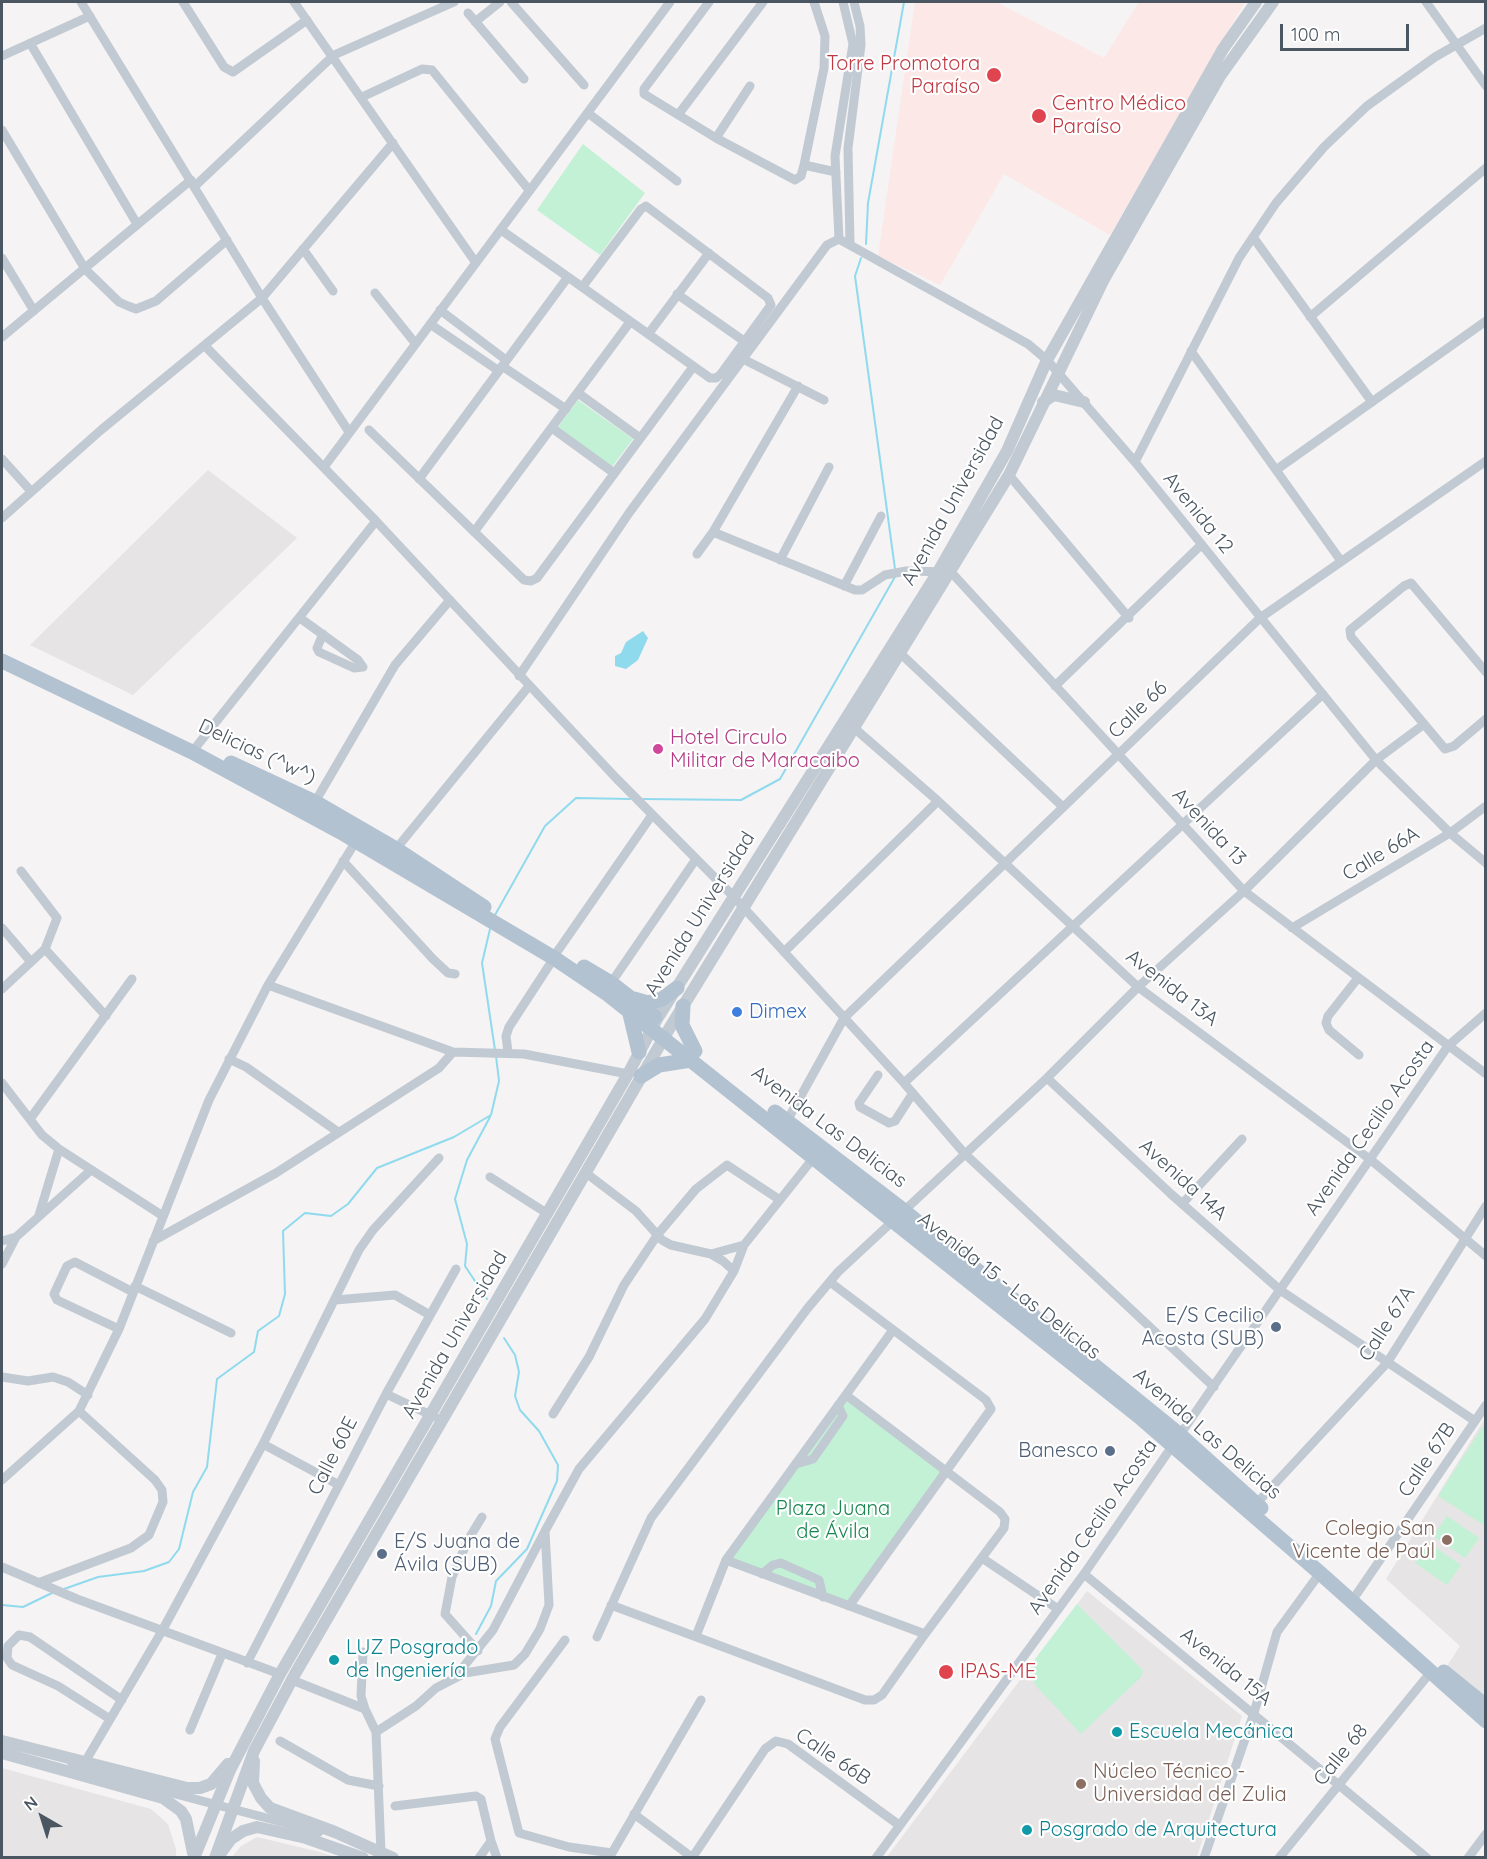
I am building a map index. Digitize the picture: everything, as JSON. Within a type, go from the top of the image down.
[{"type":"main road","name":"Delicias (^w^)","points":[[2,651],[194,749],[483,912]]},
{"type":"main road","name":"Delicias (^w^)","points":[[2,661],[315,802],[396,849],[483,912]]},
{"type":"main road","name":"Avenida Las Delicias","points":[[483,912],[555,955],[611,983],[630,1004],[693,1055],[787,1121],[898,1215],[1256,1504],[1356,1595],[1485,1706]]},
{"type":"main road","points":[[555,955],[630,1004],[662,999],[677,988]]},
{"type":"main road","points":[[630,1004],[639,1052]]},
{"type":"main road","points":[[635,1075],[693,1055],[682,1025],[683,1006]]},
{"type":"main road","name":"Avenida 15 - Las Delicias","points":[[693,1055],[815,1156],[898,1215]]},
{"type":"main road","points":[[1176,1440],[1430,1674],[1485,1721]]},
{"type":"street","points":[[81,2],[262,298],[349,432]]},
{"type":"street","points":[[183,2],[224,67],[233,72],[307,20]]},
{"type":"street","points":[[294,2],[334,55],[476,263]]},
{"type":"street","points":[[2,338],[138,224],[193,183],[334,55],[454,2]]},
{"type":"street","points":[[475,22],[500,2]]},
{"type":"street","points":[[511,2],[584,85]]},
{"type":"street","points":[[324,467],[670,2]]},
{"type":"street","points":[[709,2],[644,89],[647,97],[716,138],[795,180],[801,176],[804,165],[826,52],[822,22],[814,2]]},
{"type":"street","points":[[678,115],[763,2]]},
{"type":"street","points":[[519,676],[629,513],[827,245],[839,240],[837,142],[853,44],[843,2]]},
{"type":"street","points":[[850,243],[848,148],[861,45],[855,2]]},
{"type":"street","name":"Avenida Universidad","points":[[216,1857],[249,1748],[292,1680],[548,1214],[635,1075],[639,1052],[683,1006],[900,653],[1007,451],[1047,360],[1223,49],[1256,2]]},
{"type":"street","name":"Avenida Universidad","points":[[193,1857],[249,1748],[280,1674],[586,1173],[661,1028],[677,988],[733,896],[1009,475],[1057,371],[1104,279],[1220,76],[1273,2]]},
{"type":"street","points":[[1426,2],[1485,86]]},
{"type":"street","points":[[468,13],[525,79]]},
{"type":"street","points":[[2,56],[90,16]]},
{"type":"street","points":[[1135,462],[1191,351],[1253,237],[1276,203],[1324,147],[1367,106],[1456,44],[1485,28]]},
{"type":"street","points":[[30,43],[138,224]]},
{"type":"street","points":[[362,97],[422,69],[432,70],[529,190]]},
{"type":"street","points":[[716,138],[750,86]]},
{"type":"street","points":[[588,113],[677,181]]},
{"type":"street","points":[[2,129],[85,269],[119,302],[136,309],[156,301],[227,240]]},
{"type":"street","points":[[2,518],[30,490],[262,298],[393,143]]},
{"type":"street","points":[[804,165],[836,172]]},
{"type":"street","points":[[1310,317],[1485,168]]},
{"type":"street","points":[[501,230],[710,378],[716,378],[771,305],[768,298],[650,207],[643,207],[583,286]]},
{"type":"street","points":[[1253,237],[1372,402]]},
{"type":"street","name":"Avenida 12","points":[[839,240],[850,243],[1028,344],[1047,360],[1135,462],[1376,760],[1450,833],[1485,863]]},
{"type":"street","points":[[303,249],[333,291]]},
{"type":"street","points":[[649,333],[709,253]]},
{"type":"street","points":[[2,258],[34,311]]},
{"type":"street","points":[[419,479],[568,277]]},
{"type":"street","points":[[375,293],[415,343]]},
{"type":"street","points":[[677,294],[744,341]]},
{"type":"street","points":[[440,310],[502,366]]},
{"type":"street","points":[[1276,470],[1485,321]]},
{"type":"street","points":[[474,532],[630,322]]},
{"type":"street","points":[[430,324],[502,366],[566,409]]},
{"type":"street","points":[[205,346],[376,521],[519,676],[651,814],[733,896],[914,1094],[964,1153],[1214,1387]]},
{"type":"street","points":[[1191,351],[1341,561]]},
{"type":"street","points":[[743,359],[824,400]]},
{"type":"street","points":[[369,430],[524,580],[537,578],[693,367]]},
{"type":"street","points":[[698,554],[798,386]]},
{"type":"street","points":[[578,393],[640,438]]},
{"type":"street","points":[[1042,403],[1054,395],[1084,402]]},
{"type":"street","points":[[552,428],[614,473]]},
{"type":"street","points":[[2,459],[30,490]]},
{"type":"street","name":"Calle 66","points":[[787,1121],[844,1018],[1260,618],[1485,461]]},
{"type":"street","points":[[780,560],[829,467]]},
{"type":"street","points":[[1009,475],[1129,618]]},
{"type":"street","points":[[844,586],[881,516]]},
{"type":"street","points":[[194,749],[376,521]]},
{"type":"street","points":[[713,532],[844,586],[862,590],[885,575],[902,572],[944,572]]},
{"type":"street","points":[[1055,686],[1129,618],[1201,545]]},
{"type":"street","name":"Avenida 13","points":[[944,572],[1119,753],[1182,826],[1244,891],[1485,1074]]},
{"type":"street","points":[[1485,672],[1411,583],[1358,621],[1350,630],[1352,637],[1445,749],[1454,746],[1485,719]]},
{"type":"street","points":[[315,802],[395,665],[450,600]]},
{"type":"street","points":[[300,618],[358,660],[363,667],[354,668],[320,652],[317,646],[322,634]]},
{"type":"street","points":[[900,653],[1063,807]]},
{"type":"street","points":[[396,849],[529,686]]},
{"type":"street","points":[[904,1083],[1323,694]]},
{"type":"street","points":[[597,1637],[656,1509],[830,1282],[898,1215],[1047,1078],[1138,987],[1244,891],[1376,760],[1423,724]]},
{"type":"street","name":"Avenida 13A","points":[[853,727],[938,801],[1138,987],[1371,1161],[1485,1256]]},
{"type":"street","points":[[784,952],[938,801]]},
{"type":"street","name":"Calle 66A","points":[[1292,928],[1450,833],[1485,806]]},
{"type":"street","points":[[504,1053],[509,1027],[651,814]]},
{"type":"street","points":[[2,1479],[80,1411],[119,1329],[204,1111],[268,986],[356,841]]},
{"type":"street","points":[[611,983],[696,858]]},
{"type":"street","points":[[343,861],[433,959],[448,972],[455,974]]},
{"type":"street","points":[[2,989],[45,949],[57,918],[21,871]]},
{"type":"street","points":[[2,928],[31,962]]},
{"type":"street","points":[[45,949],[106,1016]]},
{"type":"street","points":[[1358,978],[1328,1016],[1326,1023],[1329,1030],[1359,1055]]},
{"type":"street","points":[[30,1119],[132,979]]},
{"type":"street","points":[[268,986],[453,1052],[504,1053],[635,1075]]},
{"type":"street","name":"Avenida Cecilio Acosta","points":[[876,1857],[1084,1574],[1371,1161],[1448,1046],[1485,1013]]},
{"type":"street","points":[[153,1241],[276,1173],[439,1068],[453,1052]]},
{"type":"street","points":[[230,1059],[246,1067],[338,1132]]},
{"type":"street","points":[[878,1074],[859,1103],[860,1107],[889,1123],[895,1121],[914,1094]]},
{"type":"street","name":"Avenida 14A","points":[[1047,1078],[1182,1204],[1280,1290],[1475,1421]]},
{"type":"street","points":[[2,1083],[42,1135],[90,1171],[163,1216]]},
{"type":"street","points":[[1182,1204],[1242,1139]]},
{"type":"street","points":[[39,1217],[59,1149]]},
{"type":"street","points":[[454,1679],[493,1630],[579,1469],[705,1319],[734,1272],[744,1245],[815,1156]]},
{"type":"street","points":[[85,1766],[162,1631],[263,1444],[359,1250],[373,1230],[439,1158]]},
{"type":"street","points":[[553,1414],[589,1357],[624,1286],[658,1234],[696,1189],[724,1166],[732,1167],[780,1200]]},
{"type":"street","points":[[2,1242],[16,1237],[90,1171]]},
{"type":"street","points":[[586,1173],[636,1211],[671,1245],[711,1254],[723,1261],[734,1272]]},
{"type":"street","points":[[490,1177],[548,1214]]},
{"type":"street","name":"Calle 67A","points":[[1256,1504],[1387,1363],[1485,1206]]},
{"type":"street","points":[[2,1264],[16,1237]]},
{"type":"street","points":[[711,1254],[744,1245]]},
{"type":"street","points":[[119,1329],[57,1300],[54,1294],[68,1266],[75,1262],[231,1333]]},
{"type":"street","name":"Calle 60E","points":[[247,1663],[386,1394],[456,1269]]},
{"type":"street","points":[[830,1282],[986,1400],[991,1408],[849,1606]]},
{"type":"street","points":[[335,1300],[395,1295],[430,1315]]},
{"type":"street","points":[[696,1636],[726,1560],[893,1330]]},
{"type":"street","points":[[2,1377],[28,1381],[53,1377],[68,1382],[88,1395]]},
{"type":"street","points":[[386,1394],[437,1418]]},
{"type":"street","points":[[611,1605],[864,1700],[874,1700],[882,1695],[1004,1528],[1005,1519],[1000,1512],[945,1473],[846,1395]]},
{"type":"street","name":"Calle 67B","points":[[1356,1595],[1485,1405]]},
{"type":"street","points":[[38,1583],[131,1548],[148,1534],[163,1502],[162,1490],[155,1480],[80,1411]]},
{"type":"street","points":[[263,1444],[339,1485]]},
{"type":"street","points":[[478,1651],[445,1614],[452,1577],[468,1540],[482,1517]]},
{"type":"street","points":[[376,1732],[416,1706],[436,1688],[465,1673],[514,1665],[525,1654],[540,1629],[549,1605],[545,1531]]},
{"type":"street","points":[[982,1558],[1058,1610]]},
{"type":"street","points":[[726,1560],[925,1634]]},
{"type":"street","points":[[762,1574],[773,1565],[781,1563],[819,1580],[824,1597]]},
{"type":"street","points":[[2,1567],[77,1599],[280,1674]]},
{"type":"street","points":[[1203,1857],[1254,1713],[1277,1632],[1320,1573]]},
{"type":"street","name":"Avenida 15A","points":[[1084,1574],[1427,1857]]},
{"type":"street","points":[[110,1719],[58,1686],[12,1665],[6,1658],[8,1646],[19,1635],[30,1637],[122,1700]]},
{"type":"street","points":[[565,1640],[500,1727],[495,1739],[519,1833],[606,1854],[617,1847],[701,1700]]},
{"type":"street","points":[[363,1652],[361,1696],[376,1732],[382,1855]]},
{"type":"street","points":[[190,1730],[222,1654]]},
{"type":"street","name":"Calle 68","points":[[1279,1857],[1430,1674]]},
{"type":"street","points":[[292,1680],[365,1709]]},
{"type":"street","points":[[2,1741],[163,1798],[174,1804],[182,1811],[190,1828],[193,1857]]},
{"type":"street","points":[[280,1741],[348,1780],[379,1786]]},
{"type":"street","name":"Calle 66B","points":[[692,1857],[765,1749],[776,1741],[788,1744],[899,1825]]},
{"type":"street","points":[[2,1753],[66,1765],[85,1766],[187,1788],[200,1788],[211,1784],[249,1748]]},
{"type":"street","points":[[249,1748],[253,1783],[261,1798],[270,1808],[382,1855]]},
{"type":"street","points":[[85,1766],[168,1792],[313,1830],[393,1857]]},
{"type":"street","points":[[395,1806],[476,1796],[484,1804],[491,1841],[497,1857]]},
{"type":"street","points":[[634,1814],[692,1857]]},
{"type":"street","points":[[216,1857],[231,1839],[243,1831],[257,1827],[306,1838],[363,1857]]},
{"type":"street","points":[[1468,1857],[1485,1834]]},
{"type":"street","points":[[479,1857],[491,1841]]},
{"type":"shaded area","name":"Centro Médico Paraíso","points":[[915,2],[996,2],[1104,58],[1139,2],[1245,2],[1110,235],[1004,174],[940,285],[878,256]]},
{"type":"shaded area","points":[[208,470],[297,538],[133,695],[30,645]]},
{"type":"shaded area","name":"Colegio San Vicente de Paúl","points":[[1485,1418],[1485,1701],[1445,1669],[1460,1646],[1386,1579]]},
{"type":"shaded area","name":"Núcleo Técnico - Universidad del Zulia","points":[[1087,1591],[1242,1716],[1197,1857],[886,1858]]},
{"type":"shaded area","points":[[2,1768],[151,1809],[168,1824],[176,1849],[176,1857],[2,1857]]},
{"type":"shaded area","points":[[257,1837],[335,1857],[232,1857],[241,1846]]},
{"type":"green space","points":[[583,144],[645,193],[600,255],[537,210]]},
{"type":"green space","points":[[578,400],[633,439],[612,467],[558,427]]},
{"type":"green space","name":"Plaza Juana de Ávila","points":[[846,1398],[943,1473],[848,1604],[729,1560]]},
{"type":"green space","points":[[1485,1423],[1485,1526],[1438,1496]]},
{"type":"green space","points":[[1447,1516],[1479,1538],[1465,1558],[1433,1536]]},
{"type":"green space","points":[[1429,1543],[1461,1565],[1447,1585],[1415,1563]]},
{"type":"green space","points":[[1077,1604],[1143,1670],[1141,1677],[1081,1734],[1036,1686],[1032,1678],[1035,1659]]},
{"type":"water","points":[[643,631],[648,638],[638,660],[626,669],[615,666],[615,656],[621,653],[626,642]]},
{"type":"waterway","points":[[866,244],[868,203],[904,2]]},
{"type":"waterway","points":[[861,258],[855,276],[895,569]]},
{"type":"waterway","points":[[642,799],[741,800],[780,779],[896,575]]},
{"type":"waterway","points":[[495,915],[545,826],[576,798],[630,799]]},
{"type":"waterway","points":[[490,929],[482,963],[495,1050]]},
{"type":"waterway","points":[[64,1589],[98,1577],[144,1571],[169,1562],[179,1549],[193,1492],[207,1467],[217,1379],[254,1352],[258,1331],[279,1316],[285,1294],[283,1231],[305,1213],[331,1216],[348,1204],[377,1168],[454,1137],[491,1115],[499,1081],[496,1056]]},
{"type":"waterway","points":[[487,1299],[465,1266],[467,1244],[455,1199],[467,1160],[490,1117]]},
{"type":"waterway","points":[[476,1634],[491,1606],[496,1581],[527,1549],[557,1481],[558,1465],[539,1431],[520,1410],[515,1396],[519,1372],[515,1355],[504,1338]]},
{"type":"waterway","points":[[2,1605],[23,1607],[52,1593]]},
{"type":"place","name":"Torre Promotora Paraíso","points":[[994,75]]},
{"type":"place","name":"Centro Médico Paraíso","points":[[1039,116]]},
{"type":"place","name":"Hotel Circulo Militar de Maracaibo","points":[[658,749]]},
{"type":"place","name":"Dimex","points":[[737,1012]]},
{"type":"place","name":"E/S Cecilio Acosta (SUB)","points":[[1276,1327]]},
{"type":"place","name":"Banesco","points":[[1110,1451]]},
{"type":"place","name":"Colegio San Vicente de Paúl","points":[[1447,1540]]},
{"type":"place","name":"E/S Juana de Ávila (SUB)","points":[[382,1554]]},
{"type":"place","name":"LUZ Posgrado de Ingeniería","points":[[334,1660]]},
{"type":"place","name":"IPAS-ME","points":[[946,1672]]},
{"type":"place","name":"Escuela Mecánica","points":[[1117,1732]]},
{"type":"place","name":"Núcleo Técnico - Universidad del Zulia","points":[[1081,1784]]},
{"type":"place","name":"Posgrado de Arquitectura","points":[[1027,1830]]}]
